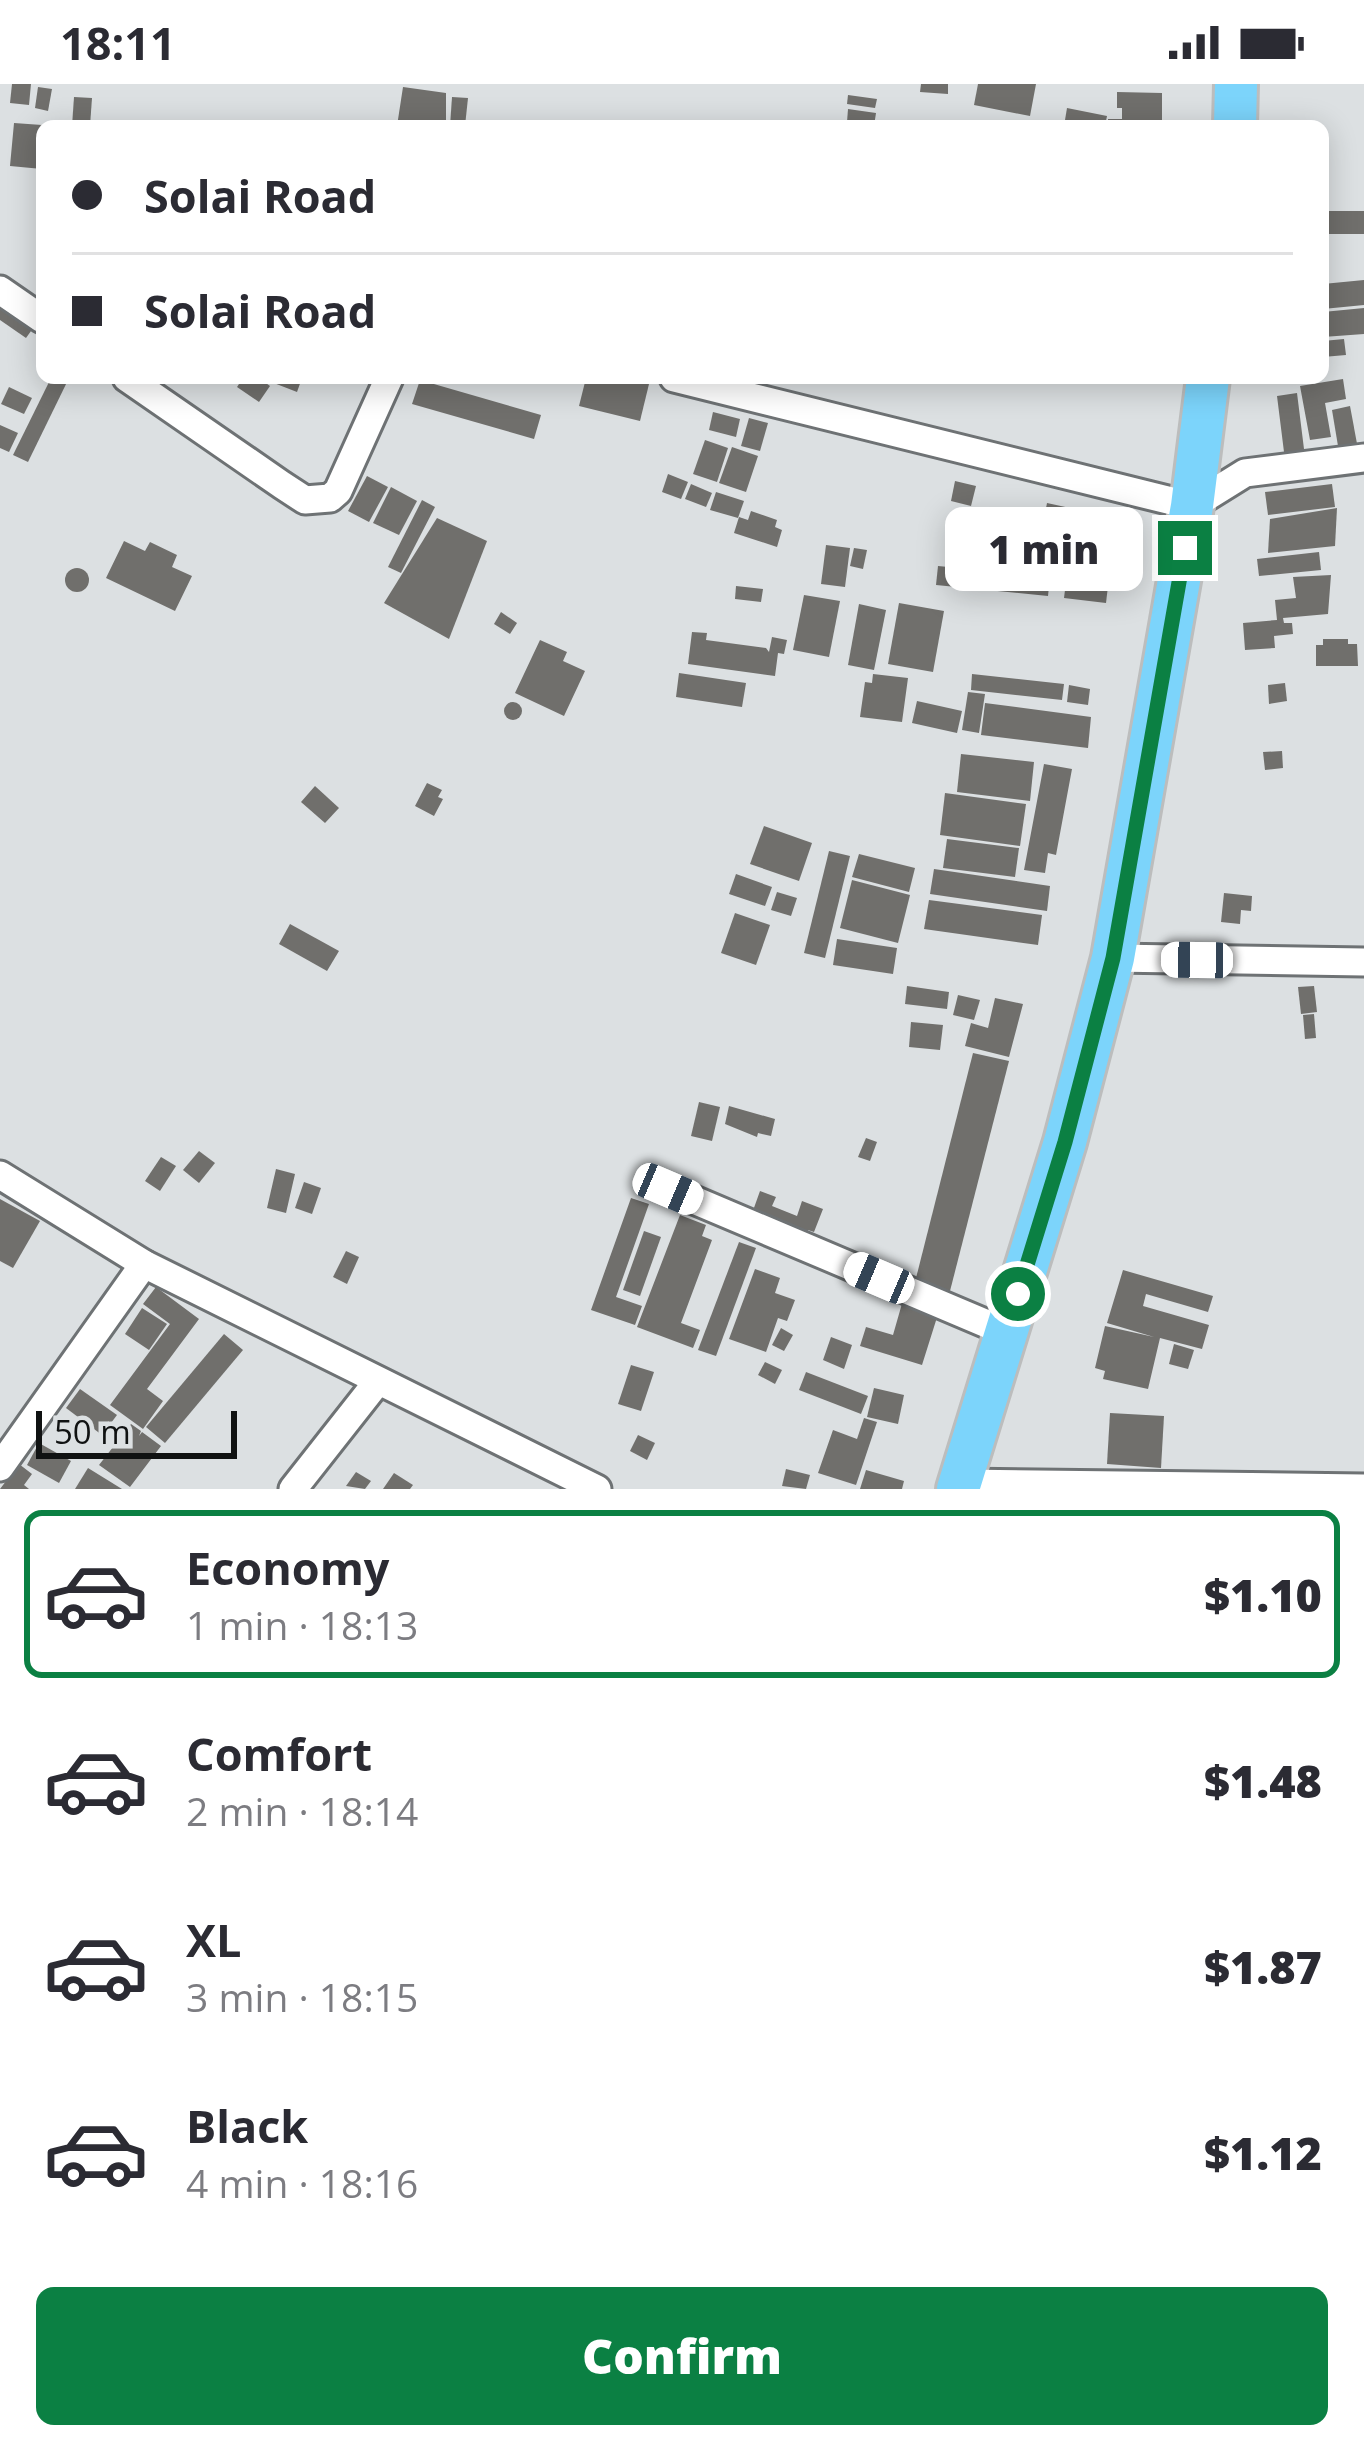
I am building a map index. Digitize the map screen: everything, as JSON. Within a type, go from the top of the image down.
[{"type":"highway","points":[[1235,120],[1236,84]]},
{"type":"highway","points":[[959,1486],[1065,1142],[1113,958],[1192,506],[1207,384]]},
{"type":"street","points":[[0,290],[36,315]]},
{"type":"street","points":[[136,384],[305,500],[318,501],[338,491],[386,384]]},
{"type":"street","points":[[698,384],[1192,506],[1245,473],[1364,458]]},
{"type":"street","points":[[1113,958],[1364,962]]},
{"type":"street","points":[[0,1175],[144,1264],[597,1489]]},
{"type":"street","points":[[668,1189],[1006,1332]]},
{"type":"street","points":[[0,1467],[144,1264]]},
{"type":"street","points":[[293,1489],[378,1381]]},
{"type":"street","points":[[959,1486],[1364,1488]]},
{"type":"building","points":[[12,84],[31,84],[29,105],[10,103]]},
{"type":"building","points":[[921,84],[948,84],[948,94],[920,92]]},
{"type":"building","points":[[978,84],[1036,84],[1030,116],[974,105]]},
{"type":"building","points":[[38,87],[52,89],[48,111],[35,108]]},
{"type":"building","points":[[403,87],[446,93],[446,120],[398,120]]},
{"type":"building","points":[[1117,92],[1162,93],[1162,120],[1108,120],[1122,119],[1122,108],[1117,108]]},
{"type":"building","points":[[848,95],[877,99],[875,108],[847,104]]},
{"type":"building","points":[[74,97],[92,98],[90,120],[72,120]]},
{"type":"building","points":[[452,97],[468,98],[466,120],[450,120]]},
{"type":"building","points":[[1067,108],[1107,116],[1106,120],[1065,120]]},
{"type":"building","points":[[848,109],[876,113],[875,120],[847,120]]},
{"type":"building","points":[[14,123],[36,125],[36,168],[10,166]]},
{"type":"building","points":[[1329,211],[1364,211],[1364,234],[1329,234]]},
{"type":"building","points":[[1364,280],[1364,305],[1329,308],[1329,283]]},
{"type":"building","points":[[0,299],[36,324],[26,338],[0,320]]},
{"type":"building","points":[[1364,308],[1364,334],[1329,337],[1329,311]]},
{"type":"building","points":[[1344,339],[1346,355],[1329,356],[1329,340]]},
{"type":"building","points":[[1343,379],[1346,399],[1325,403],[1331,437],[1310,440],[1300,386]]},
{"type":"building","points":[[48,384],[66,384],[28,462],[13,455]]},
{"type":"building","points":[[239,384],[270,386],[259,402]]},
{"type":"building","points":[[276,384],[300,384],[297,392]]},
{"type":"building","points":[[419,384],[434,384],[541,415],[534,439],[412,404]]},
{"type":"building","points":[[584,384],[649,384],[640,421],[579,406]]},
{"type":"building","points":[[9,387],[32,398],[24,414],[1,404]]},
{"type":"building","points":[[1297,393],[1305,457],[1285,460],[1277,396]]},
{"type":"building","points":[[1350,406],[1358,449],[1339,452],[1332,410]]},
{"type":"building","points":[[713,412],[740,419],[736,437],[709,430]]},
{"type":"building","points":[[749,418],[768,423],[760,451],[741,446]]},
{"type":"building","points":[[0,425],[18,433],[9,452],[0,448]]},
{"type":"building","points":[[705,440],[728,448],[717,482],[693,474]]},
{"type":"building","points":[[732,447],[758,456],[746,492],[719,483]]},
{"type":"building","points":[[668,474],[688,482],[681,499],[662,492]]},
{"type":"building","points":[[367,476],[388,487],[369,522],[348,511]]},
{"type":"building","points":[[955,481],[976,486],[971,506],[951,501]]},
{"type":"building","points":[[691,484],[712,493],[706,507],[685,499]]},
{"type":"building","points":[[1332,484],[1335,507],[1268,515],[1265,492]]},
{"type":"building","points":[[391,487],[417,501],[399,535],[373,523]]},
{"type":"building","points":[[716,492],[744,501],[738,518],[710,510]]},
{"type":"building","points":[[422,500],[435,507],[401,573],[388,567]]},
{"type":"building","points":[[1047,503],[1070,508],[1062,549],[1039,544]]},
{"type":"building","points":[[1337,508],[1335,546],[1268,553],[1270,519]]},
{"type":"building","points":[[751,511],[777,520],[775,527],[782,530],[777,547],[734,533],[739,517],[748,520]]},
{"type":"building","points":[[997,515],[1039,522],[1036,543],[993,537]]},
{"type":"building","points":[[437,518],[487,541],[449,639],[384,603]]},
{"type":"building","points":[[1071,540],[1113,544],[1106,603],[1064,598]]},
{"type":"building","points":[[124,541],[145,551],[150,542],[177,555],[172,567],[192,576],[175,611],[106,578]]},
{"type":"building","points":[[984,541],[1065,552],[1062,572],[981,561]]},
{"type":"building","points":[[826,545],[850,548],[845,587],[821,584]]},
{"type":"building","points":[[854,548],[867,550],[863,569],[850,566]]},
{"type":"building","points":[[1319,552],[1321,570],[1259,576],[1257,559]]},
{"type":"building","points":[[938,566],[1050,577],[1048,596],[936,585]]},
{"type":"building","points":[[77,568],[86,571],[86,589],[77,592],[68,589],[65,580],[68,571]]},
{"type":"building","points":[[1331,575],[1328,614],[1283,618],[1284,623],[1292,623],[1293,634],[1274,636],[1275,648],[1245,650],[1243,623],[1277,620],[1275,600],[1296,598],[1293,577]]},
{"type":"building","points":[[736,586],[763,589],[761,602],[735,599]]},
{"type":"building","points":[[804,595],[840,601],[829,657],[793,650]]},
{"type":"building","points":[[899,603],[944,611],[933,672],[888,664]]},
{"type":"building","points":[[859,604],[886,610],[874,670],[848,665]]},
{"type":"building","points":[[501,612],[517,623],[510,634],[494,624]]},
{"type":"building","points":[[692,632],[707,633],[706,640],[769,652],[772,637],[787,640],[784,654],[778,653],[775,676],[688,664]]},
{"type":"building","points":[[1323,639],[1348,639],[1348,644],[1357,644],[1358,666],[1316,666],[1316,645],[1323,645]]},
{"type":"building","points":[[540,640],[567,652],[563,661],[585,671],[564,716],[515,693]]},
{"type":"building","points":[[679,673],[746,683],[742,707],[676,697]]},
{"type":"building","points":[[873,674],[908,678],[902,722],[860,717],[865,682],[872,683]]},
{"type":"building","points":[[972,674],[1064,684],[1062,700],[971,690]]},
{"type":"building","points":[[1285,683],[1287,701],[1269,704],[1268,685]]},
{"type":"building","points":[[1069,685],[1090,689],[1088,705],[1067,702]]},
{"type":"building","points":[[968,692],[985,694],[979,733],[962,730]]},
{"type":"building","points":[[917,701],[962,711],[957,733],[912,723]]},
{"type":"building","points":[[513,702],[522,711],[513,720],[504,711]]},
{"type":"building","points":[[985,703],[1091,717],[1088,748],[981,735]]},
{"type":"building","points":[[1282,751],[1283,768],[1265,770],[1263,752]]},
{"type":"building","points":[[961,754],[1034,762],[1030,801],[957,792]]},
{"type":"building","points":[[1044,764],[1072,769],[1056,855],[1048,853],[1045,873],[1024,870]]},
{"type":"building","points":[[427,783],[442,790],[438,797],[443,799],[434,816],[415,806]]},
{"type":"building","points":[[315,786],[339,808],[325,823],[301,802]]},
{"type":"building","points":[[945,793],[1026,804],[1020,846],[940,835]]},
{"type":"building","points":[[764,826],[812,843],[799,881],[750,864]]},
{"type":"building","points":[[947,839],[1019,848],[1015,877],[943,868]]},
{"type":"building","points":[[829,851],[850,856],[825,958],[804,953]]},
{"type":"building","points":[[859,854],[915,868],[909,892],[852,877]]},
{"type":"building","points":[[934,869],[1050,886],[1047,911],[930,894]]},
{"type":"building","points":[[736,874],[772,887],[765,906],[729,894]]},
{"type":"building","points":[[852,880],[910,895],[898,943],[840,928]]},
{"type":"building","points":[[777,892],[797,898],[791,916],[771,910]]},
{"type":"building","points":[[1224,893],[1252,896],[1251,911],[1241,910],[1240,924],[1221,922]]},
{"type":"building","points":[[929,900],[1042,915],[1038,945],[924,929]]},
{"type":"building","points":[[735,913],[770,925],[756,965],[721,953]]},
{"type":"building","points":[[290,924],[339,951],[327,971],[279,944]]},
{"type":"building","points":[[837,939],[897,948],[893,974],[833,965]]},
{"type":"building","points":[[907,986],[949,992],[947,1009],[905,1004]]},
{"type":"building","points":[[1314,986],[1317,1012],[1301,1014],[1298,987]]},
{"type":"building","points":[[958,995],[980,1000],[974,1020],[953,1015]]},
{"type":"building","points":[[995,998],[1023,1004],[1009,1057],[965,1046],[971,1023],[988,1028]]},
{"type":"building","points":[[1314,1014],[1316,1038],[1305,1039],[1303,1015]]},
{"type":"building","points":[[911,1022],[943,1025],[940,1050],[909,1047]]},
{"type":"building","points":[[973,1053],[1009,1061],[950,1291],[915,1282]]},
{"type":"building","points":[[699,1102],[720,1107],[712,1141],[691,1136]]},
{"type":"building","points":[[729,1106],[775,1119],[771,1136],[758,1133],[757,1137],[725,1124]]},
{"type":"building","points":[[866,1138],[877,1142],[870,1161],[858,1157]]},
{"type":"building","points":[[199,1151],[215,1163],[199,1183],[183,1170]]},
{"type":"building","points":[[161,1157],[176,1166],[160,1191],[145,1181]]},
{"type":"building","points":[[276,1169],[295,1174],[286,1213],[267,1208]]},
{"type":"building","points":[[304,1182],[321,1188],[312,1214],[295,1208]]},
{"type":"building","points":[[760,1191],[776,1197],[772,1206],[797,1216],[802,1201],[823,1209],[814,1232],[808,1230],[804,1239],[750,1219]]},
{"type":"building","points":[[631,1198],[649,1204],[616,1297],[642,1306],[635,1325],[591,1310]]},
{"type":"building","points":[[0,1199],[40,1221],[13,1268],[0,1261]]},
{"type":"building","points":[[680,1215],[706,1225],[702,1236],[712,1240],[681,1323],[700,1330],[693,1348],[637,1327]]},
{"type":"building","points":[[644,1231],[661,1237],[640,1296],[623,1290]]},
{"type":"building","points":[[739,1242],[756,1248],[716,1356],[698,1350]]},
{"type":"building","points":[[346,1251],[359,1257],[347,1284],[333,1277]]},
{"type":"building","points":[[755,1269],[780,1278],[775,1293],[795,1300],[787,1321],[778,1318],[766,1352],[729,1339]]},
{"type":"building","points":[[1123,1270],[1213,1296],[1208,1312],[1146,1294],[1143,1306],[1209,1325],[1202,1349],[1160,1338],[1148,1389],[1103,1379],[1105,1371],[1095,1368],[1105,1326],[1154,1337],[1107,1323]]},
{"type":"building","points":[[156,1287],[199,1319],[147,1389],[163,1401],[143,1429],[110,1405],[170,1324],[143,1304]]},
{"type":"building","points":[[903,1300],[939,1311],[922,1365],[860,1346],[866,1327],[893,1335]]},
{"type":"building","points":[[142,1308],[167,1324],[149,1350],[125,1334]]},
{"type":"building","points":[[781,1328],[793,1335],[784,1351],[772,1345]]},
{"type":"building","points":[[224,1334],[243,1350],[165,1443],[146,1427]]},
{"type":"building","points":[[831,1337],[852,1345],[844,1369],[823,1360]]},
{"type":"building","points":[[1174,1344],[1194,1350],[1188,1369],[1169,1364]]},
{"type":"building","points":[[765,1362],[782,1370],[775,1384],[758,1375]]},
{"type":"building","points":[[631,1365],[654,1372],[641,1411],[618,1404]]},
{"type":"building","points":[[806,1372],[868,1396],[861,1414],[799,1390]]},
{"type":"building","points":[[874,1388],[904,1395],[898,1424],[867,1417]]},
{"type":"building","points":[[80,1389],[117,1415],[102,1435],[66,1408]]},
{"type":"building","points":[[1110,1413],[1164,1416],[1161,1468],[1107,1464]]},
{"type":"building","points":[[864,1418],[877,1422],[856,1485],[818,1473],[833,1430],[857,1439]]},
{"type":"building","points":[[131,1424],[141,1431],[139,1436],[142,1432],[161,1446],[130,1487],[99,1465]]},
{"type":"building","points":[[638,1435],[655,1443],[647,1460],[630,1451]]},
{"type":"building","points":[[39,1443],[71,1461],[59,1483],[27,1465]]},
{"type":"building","points":[[19,1464],[32,1474],[24,1485],[29,1489],[0,1489]]},
{"type":"building","points":[[88,1468],[122,1489],[75,1489]]},
{"type":"building","points":[[786,1469],[810,1475],[806,1489],[782,1486]]},
{"type":"building","points":[[866,1470],[904,1481],[902,1489],[860,1489]]},
{"type":"building","points":[[356,1472],[371,1481],[365,1489],[346,1486]]},
{"type":"building","points":[[394,1473],[413,1485],[410,1489],[383,1489]]},
{"type":"route","points":[[1018,1294],[1065,1142],[1113,958],[1185,548]]}]
